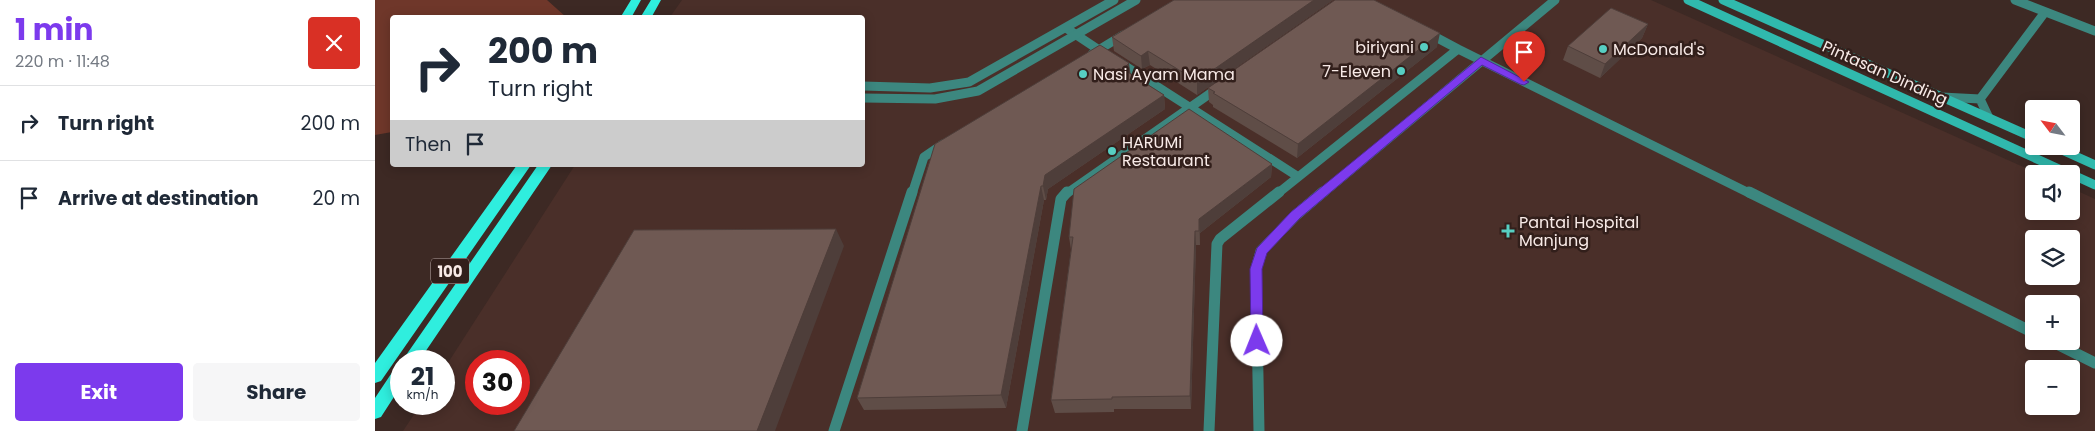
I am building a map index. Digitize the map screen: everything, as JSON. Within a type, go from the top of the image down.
[{"type":"highway","points":[[627,15],[636,0]]},
{"type":"highway","points":[[647,15],[656,0]]},
{"type":"highway","name":"100","points":[[375,376],[523,167]]},
{"type":"highway","name":"100","points":[[417,350],[544,167]]},
{"type":"highway","points":[[375,412],[390,390]]},
{"type":"main road","name":"Pintasan Dinding","points":[[1687,0],[2050,165]]},
{"type":"main road","name":"Pintasan Dinding","points":[[1723,0],[2025,134]]},
{"type":"main road","points":[[2073,155],[2095,165]]},
{"type":"main road","name":"Pintasan Dinding","points":[[2080,178],[2095,185]]},
{"type":"street","points":[[865,86],[960,85],[978,79],[1114,0]]},
{"type":"street","points":[[865,98],[929,99],[968,95],[987,87],[1136,0]]},
{"type":"street","points":[[1259,431],[1256,269],[1261,251],[1295,215],[1555,0]]},
{"type":"street","points":[[2015,0],[2095,31]]},
{"type":"street","points":[[1980,99],[2045,12]]},
{"type":"street","points":[[1066,28],[1297,176]]},
{"type":"street","points":[[1419,29],[2025,329]]},
{"type":"street","points":[[1084,58],[1132,30]]},
{"type":"street","points":[[1209,431],[1217,244],[1221,238],[1297,176],[1458,49]]},
{"type":"street","points":[[1022,431],[1061,199],[1065,194],[1230,80]]},
{"type":"street","points":[[1941,97],[1980,99]]},
{"type":"street","points":[[1980,99],[1989,118]]},
{"type":"street","points":[[834,431],[924,157],[949,140]]},
{"type":"street","points":[[2069,350],[2095,363]]},
{"type":"shaded area","points":[[375,0],[547,0],[564,15],[390,15],[390,132],[375,135]]},
{"type":"shaded area","points":[[682,0],[1651,0],[2025,168],[2025,220],[2080,220],[2080,192],[2095,199],[2095,431],[403,431],[414,415],[455,415],[455,352],[574,167],[865,167],[865,15],[671,15]]},
{"type":"building","points":[[1174,0],[1314,0],[1197,81],[1148,51],[1141,56],[1112,37]]},
{"type":"building","points":[[1335,0],[1374,0],[1440,33],[1298,144],[1213,93],[1215,92],[1208,88]]},
{"type":"building","points":[[1611,8],[1648,24],[1605,64],[1568,46]]},
{"type":"building","points":[[1100,45],[1129,63],[1123,69],[1164,95],[1045,175],[1043,186],[1041,186],[1001,395],[857,398],[935,144]]},
{"type":"building","points":[[1189,109],[1272,164],[1199,219],[1199,231],[1195,231],[1190,396],[1051,400],[1073,237],[1069,237],[1074,189]]},
{"type":"building","points":[[836,229],[757,431],[514,431],[524,415],[530,415],[530,404],[634,230]]},
{"type":"place","name":"biriyani","points":[[1424,47]]},
{"type":"place","name":"McDonald's","points":[[1603,49]]},
{"type":"place","name":"7-Eleven","points":[[1401,71]]},
{"type":"place","name":"Nasi Ayam Mama","points":[[1083,74]]},
{"type":"place","name":"HARUMi Restaurant","points":[[1112,151]]},
{"type":"place","name":"Pantai Hospital Manjung","points":[[1508,231]]},
{"type":"route","points":[[1257,341],[1256,269],[1261,251],[1295,215],[1481,60],[1524,82]]}]
